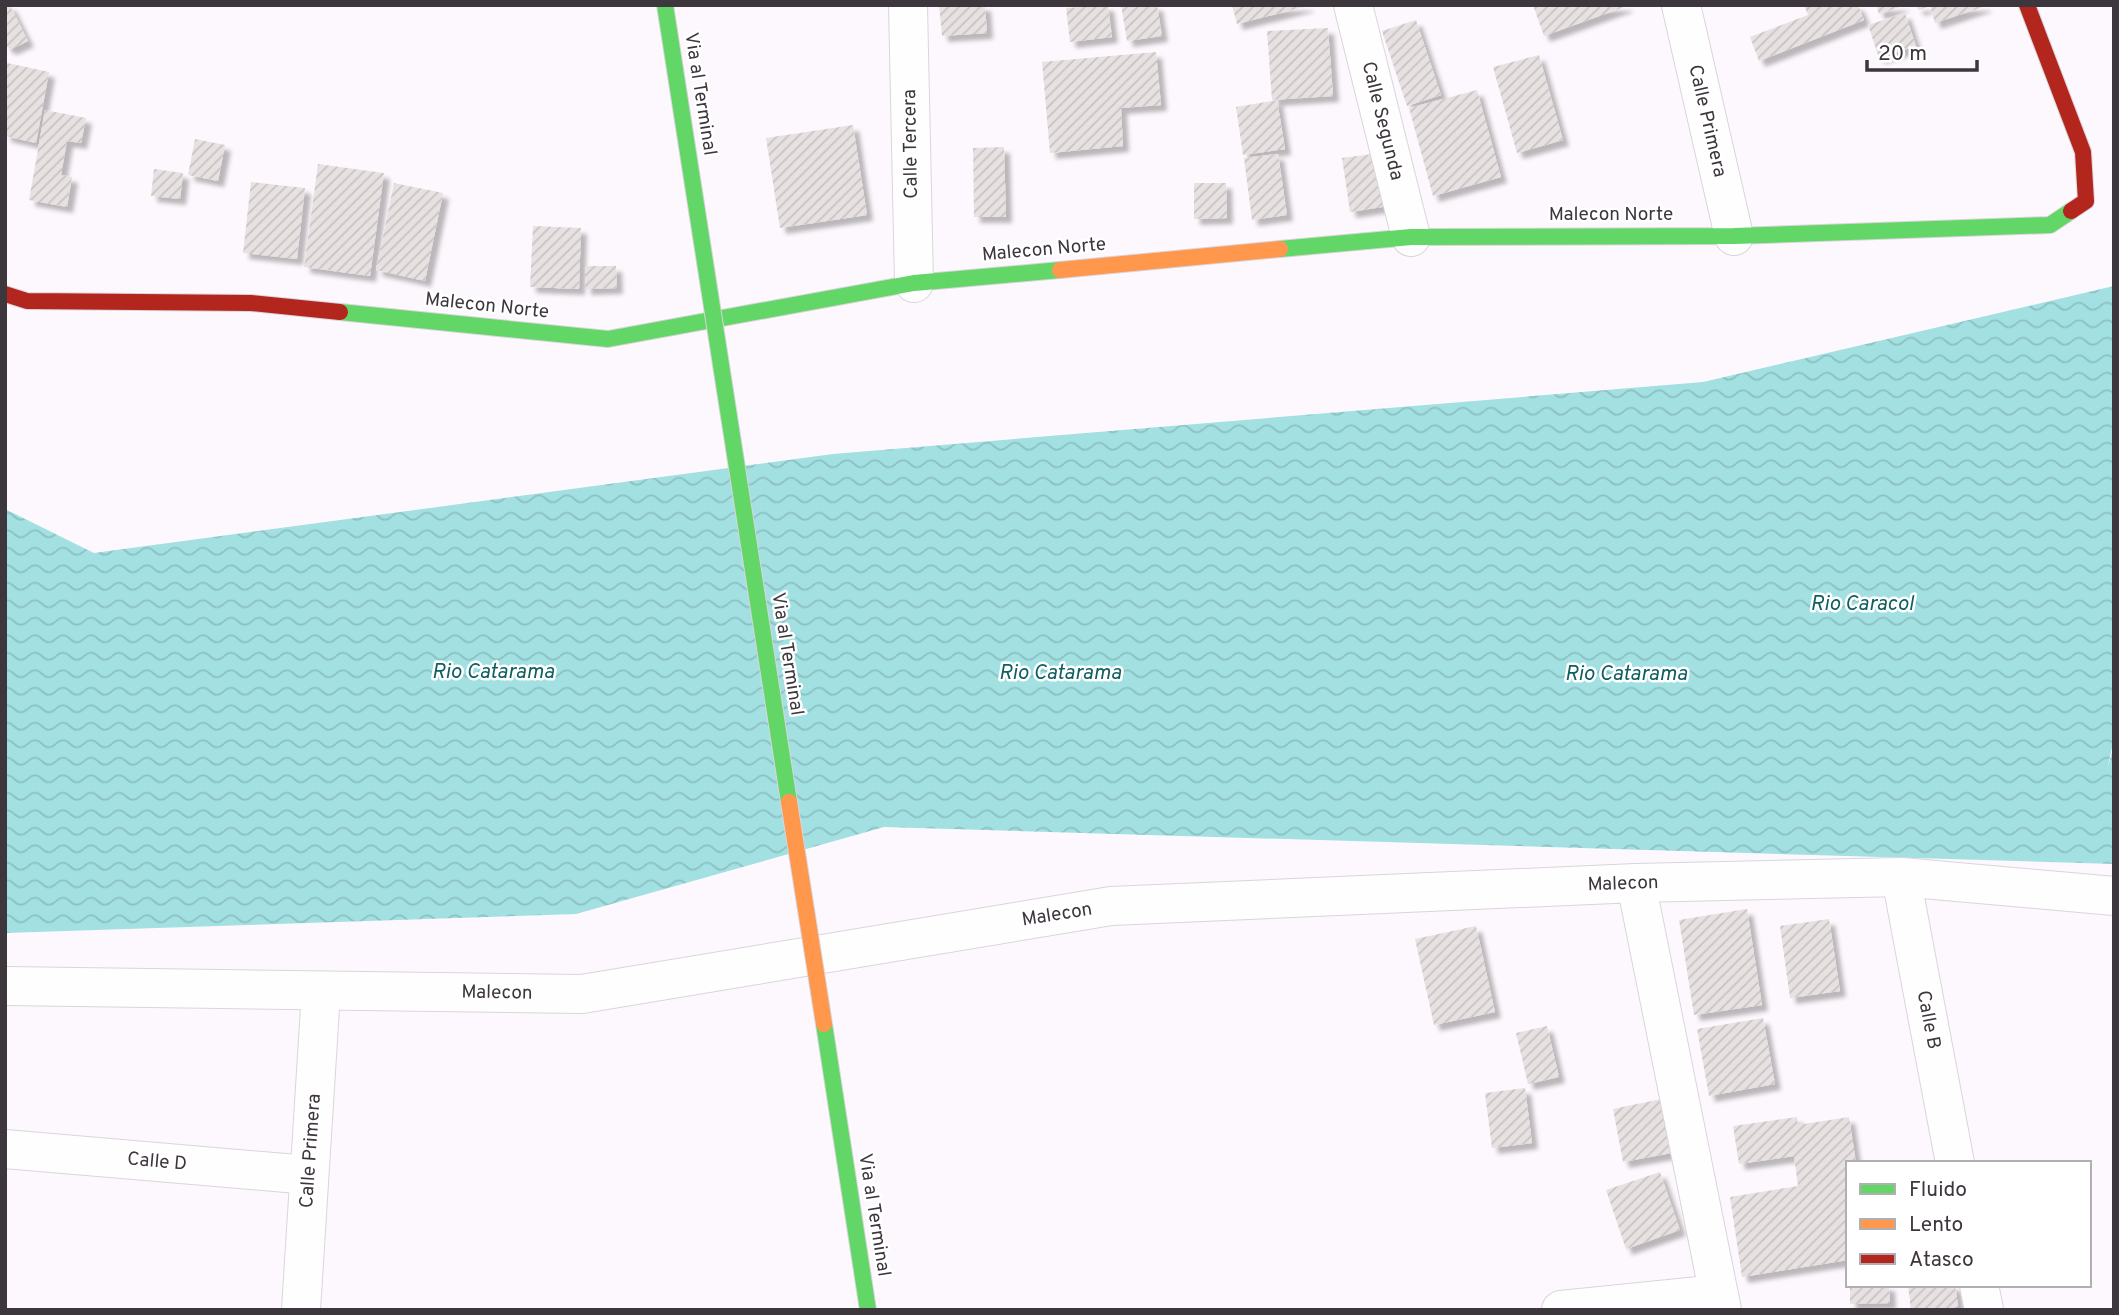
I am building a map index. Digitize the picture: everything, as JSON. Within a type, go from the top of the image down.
[{"type":"main road","name":"Via al Terminal","points":[[665,5],[867,1310]]},
{"type":"main road","name":"Malecon Norte","points":[[5,295],[27,301],[251,303],[608,339],[914,283],[1411,237],[1734,236],[2050,225],[2087,201],[2083,152],[2027,5]]},
{"type":"street","name":"Calle Tercera","points":[[908,5],[914,283]]},
{"type":"street","name":"Calle Segunda","points":[[1353,5],[1411,237]]},
{"type":"street","name":"Calle Primera","points":[[1681,5],[1734,236]]},
{"type":"street","name":"Malecon","points":[[5,986],[583,994],[1111,906],[1636,883],[1901,877],[2114,896]]},
{"type":"street","name":"Calle B","points":[[1901,877],[1955,1161]]},
{"type":"street","points":[[1561,1310],[1720,1302],[1636,883]]},
{"type":"street","name":"Calle Primera","points":[[301,1310],[321,992]]},
{"type":"street","name":"Calle D","points":[[5,1149],[309,1175]]},
{"type":"street","points":[[1979,1287],[1984,1310]]},
{"type":"water","name":"Rio Caracol","points":[[2114,286],[2114,739],[2107,770],[2114,745],[2114,864],[884,827],[576,914],[5,933],[5,509],[94,553],[833,454],[1703,382]]},
{"type":"building","points":[[5,5],[10,5],[28,41],[11,49],[5,46]]},
{"type":"building","points":[[939,5],[985,5],[987,33],[942,36]]},
{"type":"building","points":[[1108,5],[1112,37],[1070,42],[1066,8]]},
{"type":"building","points":[[1121,5],[1157,5],[1162,36],[1127,41]]},
{"type":"building","points":[[1232,5],[1308,5],[1308,6],[1237,24]]},
{"type":"building","points":[[1533,5],[1627,5],[1627,6],[1544,36]]},
{"type":"building","points":[[1804,5],[1858,5],[1864,20],[1759,61],[1750,37],[1808,15]]},
{"type":"building","points":[[1876,5],[1903,5],[1903,6],[1879,14]]},
{"type":"building","points":[[1915,5],[1986,6],[1935,23],[1930,6],[1919,10]]},
{"type":"building","points":[[1905,13],[1916,46],[1879,58],[1868,25]]},
{"type":"building","points":[[1416,20],[1441,95],[1407,106],[1382,31]]},
{"type":"building","points":[[1328,28],[1333,96],[1272,100],[1267,31]]},
{"type":"building","points":[[1156,52],[1161,105],[1121,108],[1123,146],[1050,153],[1042,62]]},
{"type":"building","points":[[1539,55],[1563,140],[1517,153],[1493,67]]},
{"type":"building","points":[[7,63],[49,72],[36,143],[5,136]]},
{"type":"building","points":[[1477,90],[1501,177],[1433,196],[1409,108]]},
{"type":"building","points":[[1277,100],[1285,149],[1243,155],[1236,107]]},
{"type":"building","points":[[45,110],[86,118],[81,143],[67,141],[61,175],[72,177],[67,207],[29,200]]},
{"type":"building","points":[[853,125],[867,215],[780,228],[766,138]]},
{"type":"building","points":[[195,139],[225,145],[218,181],[188,175]]},
{"type":"building","points":[[1004,147],[1006,217],[974,217],[973,148]]},
{"type":"building","points":[[1387,152],[1395,205],[1350,212],[1342,158]]},
{"type":"building","points":[[1278,154],[1287,215],[1252,220],[1244,158]]},
{"type":"building","points":[[318,164],[384,173],[370,276],[304,267]]},
{"type":"building","points":[[154,169],[183,173],[180,199],[151,196]]},
{"type":"building","points":[[251,182],[305,188],[297,259],[243,253]]},
{"type":"building","points":[[394,183],[443,193],[425,281],[376,270]]},
{"type":"building","points":[[1194,183],[1226,183],[1227,218],[1194,219]]},
{"type":"building","points":[[533,226],[581,228],[579,289],[530,287]]},
{"type":"building","points":[[585,266],[616,266],[617,288],[585,289]]},
{"type":"building","points":[[1747,909],[1762,1005],[1694,1015],[1679,920]]},
{"type":"building","points":[[1829,919],[1840,991],[1790,998],[1780,926]]},
{"type":"building","points":[[1476,926],[1495,1012],[1434,1025],[1415,939]]},
{"type":"building","points":[[1763,1018],[1775,1084],[1709,1096],[1697,1029]]},
{"type":"building","points":[[1547,1026],[1559,1077],[1528,1084],[1516,1033]]},
{"type":"building","points":[[1525,1088],[1532,1143],[1492,1148],[1485,1093]]},
{"type":"building","points":[[1666,1098],[1677,1152],[1623,1162],[1613,1109]]},
{"type":"building","points":[[1797,1117],[1798,1125],[1849,1117],[1856,1161],[1846,1161],[1846,1260],[1742,1277],[1730,1197],[1798,1186],[1794,1156],[1739,1164],[1733,1126]]},
{"type":"building","points":[[1660,1172],[1680,1230],[1626,1249],[1606,1190]]},
{"type":"building","points":[[1850,1287],[1889,1287],[1890,1303],[1850,1304]]},
{"type":"building","points":[[1908,1287],[1955,1287],[1958,1306],[1949,1310],[1911,1310]]},
{"type":"traffic: fast","points":[[665,5],[789,802]]},
{"type":"traffic: fast","points":[[1280,249],[1411,237],[1734,236],[2050,225],[2071,211]]},
{"type":"traffic: fast","points":[[340,312],[608,339],[914,283],[1060,270]]},
{"type":"traffic: fast","points":[[824,1024],[868,1310]]},
{"type":"traffic: slow","points":[[1060,270],[1280,249]]},
{"type":"traffic: slow","points":[[789,802],[824,1024]]},
{"type":"traffic: jam","points":[[2027,5],[2083,152],[2086,201],[2071,211]]},
{"type":"traffic: jam","points":[[5,294],[27,301],[251,303],[340,312]]},
{"type":"water label","name":"Rio Catarama","points":[[493,672]]},
{"type":"water label","name":"Rio Catarama","points":[[1060,673]]},
{"type":"water label","name":"Rio Catarama","points":[[1626,674]]}]
